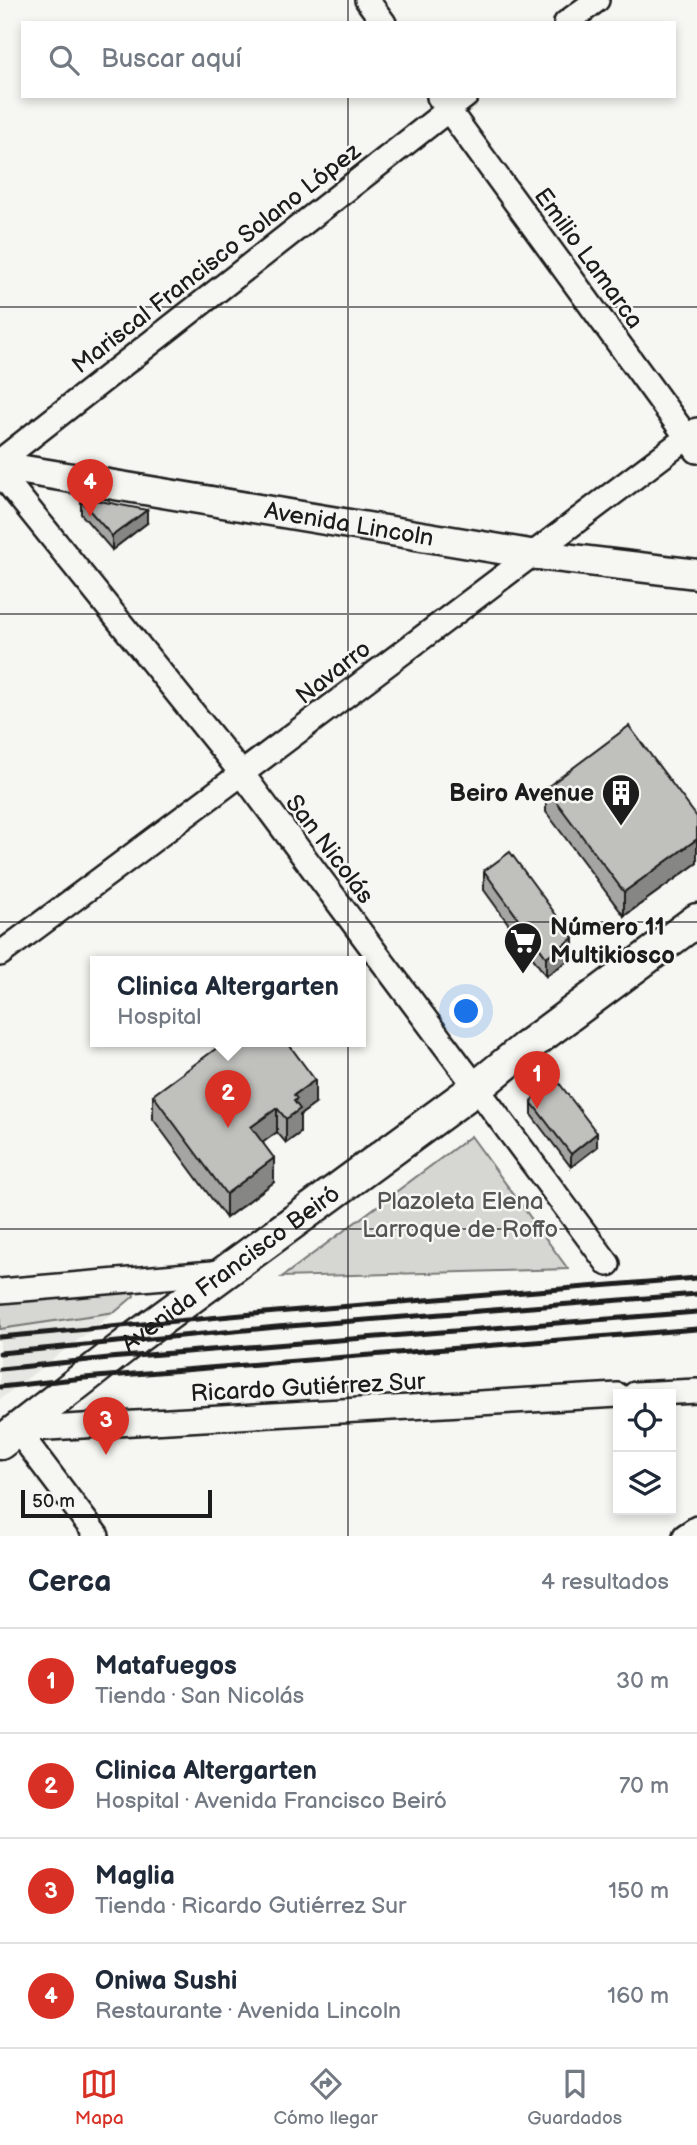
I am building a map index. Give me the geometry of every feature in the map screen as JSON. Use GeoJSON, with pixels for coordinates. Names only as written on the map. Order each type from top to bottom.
{"type":"FeatureCollection","features":[{"type":"Feature","properties":{"kind":"main road","name":"Avenida Francisco Beiró"},"geometry":{"type":"LineString","coordinates":[[6,1435],[476,1088],[525,1048],[697,920]]}},
{"type":"Feature","properties":{"kind":"street"},"geometry":{"type":"LineString","coordinates":[[367,0],[383,21]]}},
{"type":"Feature","properties":{"kind":"street"},"geometry":{"type":"LineString","coordinates":[[569,21],[597,0]]}},
{"type":"Feature","properties":{"kind":"street","name":"Emilio Lamarca"},"geometry":{"type":"LineString","coordinates":[[451,101],[694,440]]}},
{"type":"Feature","properties":{"kind":"street","name":"Mariscal Francisco Solano López"},"geometry":{"type":"LineString","coordinates":[[0,461],[451,101]]}},
{"type":"Feature","properties":{"kind":"street","name":"Navarro"},"geometry":{"type":"LineString","coordinates":[[0,954],[243,775],[530,554],[694,440]]}},
{"type":"Feature","properties":{"kind":"street","name":"Avenida Lincoln"},"geometry":{"type":"LineString","coordinates":[[0,466],[530,554],[697,573]]}},
{"type":"Feature","properties":{"kind":"street","name":"San Nicolás"},"geometry":{"type":"LineString","coordinates":[[0,473],[243,775],[608,1264]]}},
{"type":"Feature","properties":{"kind":"street"},"geometry":{"type":"LineString","coordinates":[[0,1291],[224,1272]]}},
{"type":"Feature","properties":{"kind":"street"},"geometry":{"type":"LineString","coordinates":[[676,1393],[696,1392]]}},
{"type":"Feature","properties":{"kind":"street","name":"Ricardo Gutiérrez Sur"},"geometry":{"type":"LineString","coordinates":[[6,1435],[613,1395]]}},
{"type":"Feature","properties":{"kind":"street"},"geometry":{"type":"LineString","coordinates":[[6,1435],[97,1536]]}},
{"type":"Feature","properties":{"kind":"street"},"geometry":{"type":"LineString","coordinates":[[685,1536],[697,1528]]}},
{"type":"Feature","properties":{"kind":"shaded area"},"geometry":{"type":"Polygon","coordinates":[[[133,1292],[134,1296],[115,1312],[0,1399],[0,1301],[133,1292]]]}},
{"type":"Feature","properties":{"kind":"green space","name":"Plazoleta Elena Larroque de Roffo"},"geometry":{"type":"Polygon","coordinates":[[[471,1136],[568,1269],[282,1277],[471,1136]]]}},
{"type":"Feature","properties":{"kind":"green space"},"geometry":{"type":"Polygon","coordinates":[[[133,1292],[134,1296],[115,1312],[0,1329],[0,1301],[133,1292]]]}},
{"type":"Feature","properties":{"kind":"building"},"geometry":{"type":"Polygon","coordinates":[[[84,498],[147,510],[112,536],[81,501],[84,498]]]}},
{"type":"Feature","properties":{"kind":"building","name":"Beiro Avenue"},"geometry":{"type":"Polygon","coordinates":[[[629,726],[697,817],[697,839],[624,892],[546,788],[629,726]]]}},
{"type":"Feature","properties":{"kind":"building"},"geometry":{"type":"Polygon","coordinates":[[[510,852],[573,938],[546,957],[484,871],[510,852]]]}},
{"type":"Feature","properties":{"kind":"building"},"geometry":{"type":"Polygon","coordinates":[[[218,1047],[291,1047],[315,1080],[294,1095],[297,1099],[294,1101],[300,1109],[286,1119],[277,1108],[251,1127],[274,1158],[226,1194],[153,1095],[218,1047]]]}},
{"type":"Feature","properties":{"kind":"building"},"geometry":{"type":"Polygon","coordinates":[[[556,1079],[597,1133],[571,1154],[532,1103],[534,1095],[556,1079]]]}},
{"type":"Feature","properties":{"kind":"railway"},"geometry":{"type":"LineString","coordinates":[[0,1337],[697,1278]]}},
{"type":"Feature","properties":{"kind":"railway"},"geometry":{"type":"LineString","coordinates":[[0,1353],[277,1327],[697,1294]]}},
{"type":"Feature","properties":{"kind":"railway"},"geometry":{"type":"LineString","coordinates":[[0,1369],[697,1312]]}},
{"type":"Feature","properties":{"kind":"railway"},"geometry":{"type":"LineString","coordinates":[[0,1387],[697,1329]]}},
{"type":"Feature","properties":{"kind":"place","name":"Oniwa Sushi"},"geometry":{"type":"Point","coordinates":[90,517]}},
{"type":"Feature","properties":{"kind":"place","name":"Beiro Avenue"},"geometry":{"type":"Point","coordinates":[621,827]}},
{"type":"Feature","properties":{"kind":"place","name":"Número 11 Multikiosco"},"geometry":{"type":"Point","coordinates":[523,975]}},
{"type":"Feature","properties":{"kind":"place","name":"Matafuegos"},"geometry":{"type":"Point","coordinates":[537,1109]}},
{"type":"Feature","properties":{"kind":"place","name":"Clinica Altergarten"},"geometry":{"type":"Point","coordinates":[228,1128]}},
{"type":"Feature","properties":{"kind":"place","name":"Maglia"},"geometry":{"type":"Point","coordinates":[106,1455]}}]}
